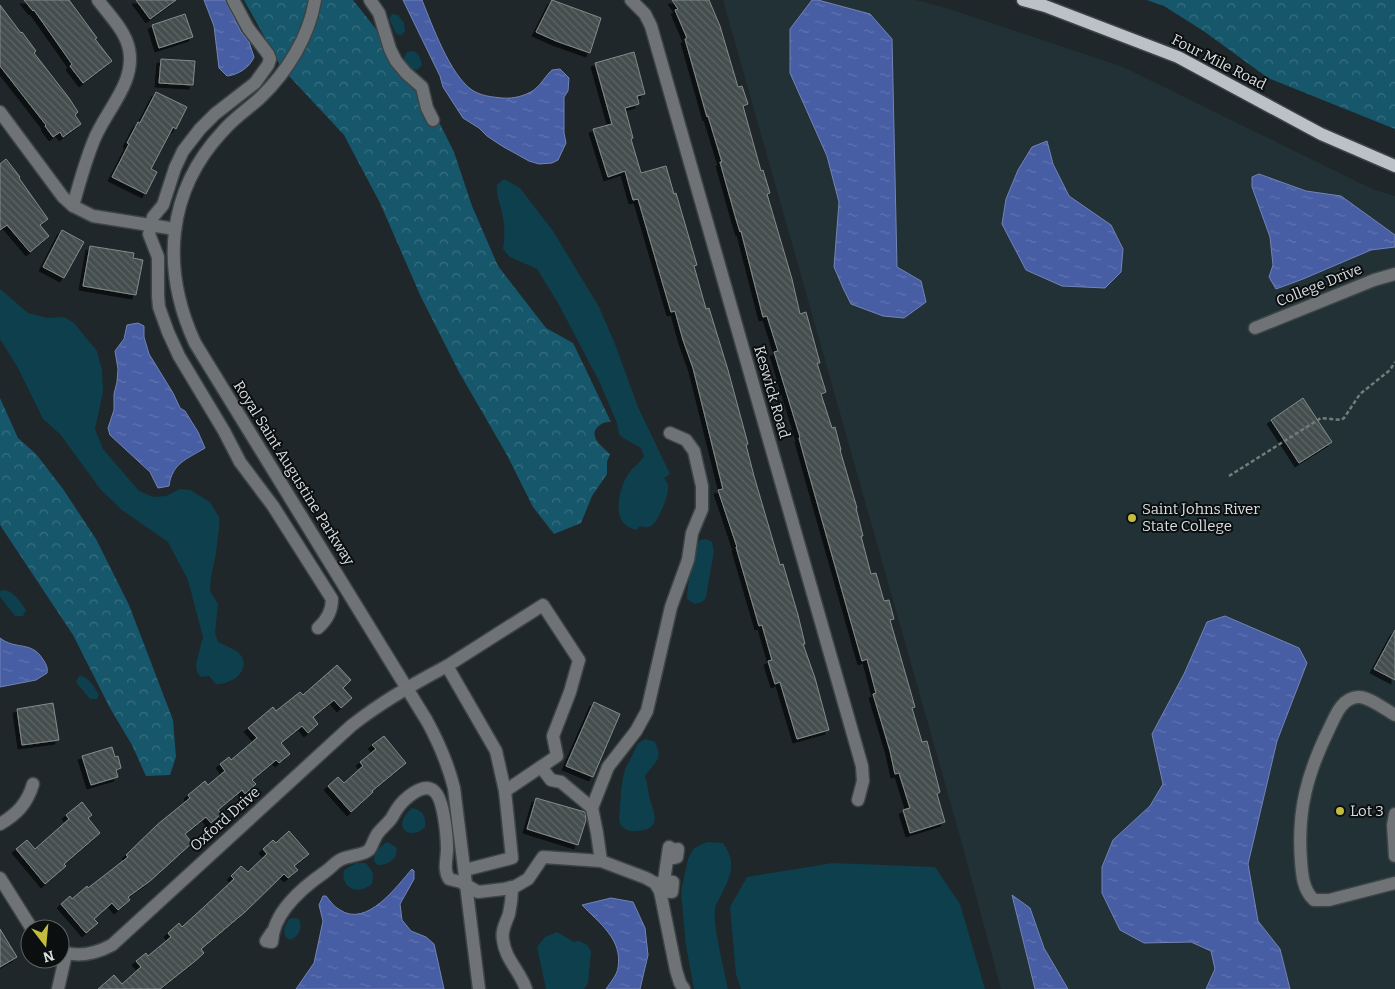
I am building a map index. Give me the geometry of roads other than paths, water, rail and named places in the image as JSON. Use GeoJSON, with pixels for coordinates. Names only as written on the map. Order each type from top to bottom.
{"type":"FeatureCollection","features":[{"type":"Feature","properties":{"kind":"main road","name":"Four Mile Road"},"geometry":{"type":"LineString","coordinates":[[1023,0],[1045,6],[1178,57],[1321,134],[1395,166]]}},
{"type":"Feature","properties":{"kind":"street"},"geometry":{"type":"LineString","coordinates":[[73,206],[84,165],[94,138],[125,85],[129,73],[130,60],[124,35],[98,0]]}},
{"type":"Feature","properties":{"kind":"street"},"geometry":{"type":"LineString","coordinates":[[234,0],[248,28],[268,54],[270,59],[268,65],[255,83],[215,114],[200,129],[183,151],[175,168],[163,205],[153,217],[149,234],[158,256],[159,307],[168,332],[180,356],[240,462],[273,506],[332,599],[330,613],[318,628]]}},
{"type":"Feature","properties":{"kind":"street","name":"Royal Saint Augustine Parkway"},"geometry":{"type":"LineString","coordinates":[[315,0],[300,46],[288,65],[275,83],[224,130],[209,147],[197,166],[187,186],[175,229],[173,257],[175,280],[179,302],[195,343],[441,745],[449,766],[454,788],[479,989]]}},
{"type":"Feature","properties":{"kind":"street"},"geometry":{"type":"LineString","coordinates":[[370,0],[379,13],[390,49],[396,61],[422,87],[427,108],[433,120]]}},
{"type":"Feature","properties":{"kind":"street","name":"Keswick Road"},"geometry":{"type":"LineString","coordinates":[[630,0],[645,14],[651,26],[862,766],[863,780],[858,800]]}},
{"type":"Feature","properties":{"kind":"street"},"geometry":{"type":"LineString","coordinates":[[0,112],[63,197],[73,206],[93,216],[175,229]]}},
{"type":"Feature","properties":{"kind":"street","name":"College Drive"},"geometry":{"type":"LineString","coordinates":[[1255,328],[1374,280],[1395,274]]}},
{"type":"Feature","properties":{"kind":"street"},"geometry":{"type":"LineString","coordinates":[[600,861],[598,833],[592,808],[608,768],[636,731],[647,710],[671,607],[688,560],[692,533],[702,509],[702,486],[694,451],[686,440],[670,434]]}},
{"type":"Feature","properties":{"kind":"street","name":"Oxford Drive"},"geometry":{"type":"LineString","coordinates":[[70,953],[88,954],[112,945],[351,726],[372,709],[406,687],[447,666],[543,605],[579,660],[570,692],[553,736],[557,756],[541,767]]}},
{"type":"Feature","properties":{"kind":"street"},"geometry":{"type":"LineString","coordinates":[[447,666],[496,751],[505,791],[512,858],[464,870]]}},
{"type":"Feature","properties":{"kind":"street"},"geometry":{"type":"LineString","coordinates":[[1395,715],[1365,698],[1349,699],[1343,704],[1336,713],[1310,773],[1304,793],[1300,818],[1300,842],[1306,889],[1314,900],[1329,900],[1395,883]]}},
{"type":"Feature","properties":{"kind":"street"},"geometry":{"type":"LineString","coordinates":[[505,791],[541,767],[551,780],[561,782],[592,808]]}},
{"type":"Feature","properties":{"kind":"street"},"geometry":{"type":"LineString","coordinates":[[0,824],[14,816],[22,807],[29,796],[33,784]]}},
{"type":"Feature","properties":{"kind":"street"},"geometry":{"type":"LineString","coordinates":[[272,932],[279,917],[312,882],[337,862],[369,850],[378,833],[391,819],[397,808],[406,799],[425,788],[433,789],[438,795],[442,806],[447,848],[446,875],[449,879],[478,892],[512,887],[528,879],[543,857],[600,861],[665,887]]}},
{"type":"Feature","properties":{"kind":"street"},"geometry":{"type":"LineString","coordinates":[[1395,814],[1393,825],[1395,856]]}},
{"type":"Feature","properties":{"kind":"street"},"geometry":{"type":"LineString","coordinates":[[665,887],[659,883],[664,880],[668,847],[671,848],[670,858],[674,858],[675,850],[678,849],[677,857]]}},
{"type":"Feature","properties":{"kind":"street"},"geometry":{"type":"LineString","coordinates":[[0,878],[26,919]]}},
{"type":"Feature","properties":{"kind":"street"},"geometry":{"type":"LineString","coordinates":[[512,887],[508,916],[503,931],[503,940],[506,951],[519,972],[526,989]]}},
{"type":"Feature","properties":{"kind":"street"},"geometry":{"type":"LineString","coordinates":[[665,887],[667,913],[680,983],[684,989]]}},
{"type":"Feature","properties":{"kind":"street"},"geometry":{"type":"LineString","coordinates":[[58,989],[61,969]]}},
{"type":"Feature","properties":{"kind":"water"},"geometry":{"type":"Polygon","coordinates":[[[204,0],[225,0],[241,32],[249,42],[254,57],[247,67],[239,72],[227,76],[219,68],[214,26],[204,0]]]}},
{"type":"Feature","properties":{"kind":"water"},"geometry":{"type":"Polygon","coordinates":[[[403,0],[422,0],[436,36],[449,62],[464,83],[475,92],[494,97],[515,97],[534,90],[552,70],[560,69],[569,78],[568,91],[564,97],[564,133],[566,143],[558,160],[552,163],[539,164],[529,161],[502,146],[463,118],[443,87],[440,76],[403,0]]]}},
{"type":"Feature","properties":{"kind":"water"},"geometry":{"type":"Polygon","coordinates":[[[812,0],[870,14],[892,39],[897,267],[921,281],[926,302],[904,318],[883,316],[851,304],[834,267],[839,202],[827,156],[790,73],[790,29],[812,0]]]}},
{"type":"Feature","properties":{"kind":"water"},"geometry":{"type":"Polygon","coordinates":[[[1047,141],[1053,164],[1069,196],[1111,225],[1123,249],[1121,272],[1105,288],[1062,286],[1026,270],[1002,224],[1006,199],[1018,170],[1032,147],[1047,141]]]}},
{"type":"Feature","properties":{"kind":"water"},"geometry":{"type":"Polygon","coordinates":[[[1259,174],[1306,191],[1341,196],[1395,235],[1395,247],[1371,250],[1276,289],[1269,277],[1273,265],[1270,237],[1252,187],[1252,177],[1259,174]]]}},
{"type":"Feature","properties":{"kind":"water"},"geometry":{"type":"Polygon","coordinates":[[[138,323],[144,326],[144,337],[149,354],[180,408],[185,411],[198,432],[205,448],[181,462],[173,472],[169,486],[158,488],[150,472],[110,435],[108,428],[114,410],[114,394],[117,382],[118,369],[115,351],[124,339],[127,325],[138,323]]]}},
{"type":"Feature","properties":{"kind":"water"},"geometry":{"type":"Polygon","coordinates":[[[1225,616],[1299,648],[1307,663],[1277,741],[1248,864],[1258,921],[1280,949],[1290,989],[1206,989],[1215,969],[1211,951],[1191,942],[1144,943],[1120,930],[1102,893],[1102,867],[1113,840],[1150,806],[1163,784],[1152,734],[1184,674],[1207,622],[1225,616]]]}},
{"type":"Feature","properties":{"kind":"water"},"geometry":{"type":"Polygon","coordinates":[[[0,638],[11,644],[33,649],[46,664],[47,673],[36,680],[0,687],[0,638]]]}},
{"type":"Feature","properties":{"kind":"water"},"geometry":{"type":"Polygon","coordinates":[[[412,869],[414,871],[414,879],[400,904],[402,920],[411,931],[426,937],[434,944],[444,989],[296,989],[314,963],[323,921],[319,905],[323,896],[326,896],[340,910],[350,914],[361,914],[381,903],[412,869]]]}},
{"type":"Feature","properties":{"kind":"water"},"geometry":{"type":"Polygon","coordinates":[[[1012,895],[1030,908],[1044,948],[1068,989],[1035,989],[1012,895]]]}},
{"type":"Feature","properties":{"kind":"water"},"geometry":{"type":"Polygon","coordinates":[[[611,898],[633,902],[645,928],[648,955],[640,989],[606,989],[618,968],[617,948],[608,932],[582,905],[611,898]]]}},
{"type":"Feature","properties":{"kind":"place","name":"Saint Johns River State College"},"geometry":{"type":"Point","coordinates":[1132,518]}},
{"type":"Feature","properties":{"kind":"place","name":"Lot 3"},"geometry":{"type":"Point","coordinates":[1340,811]}}]}
